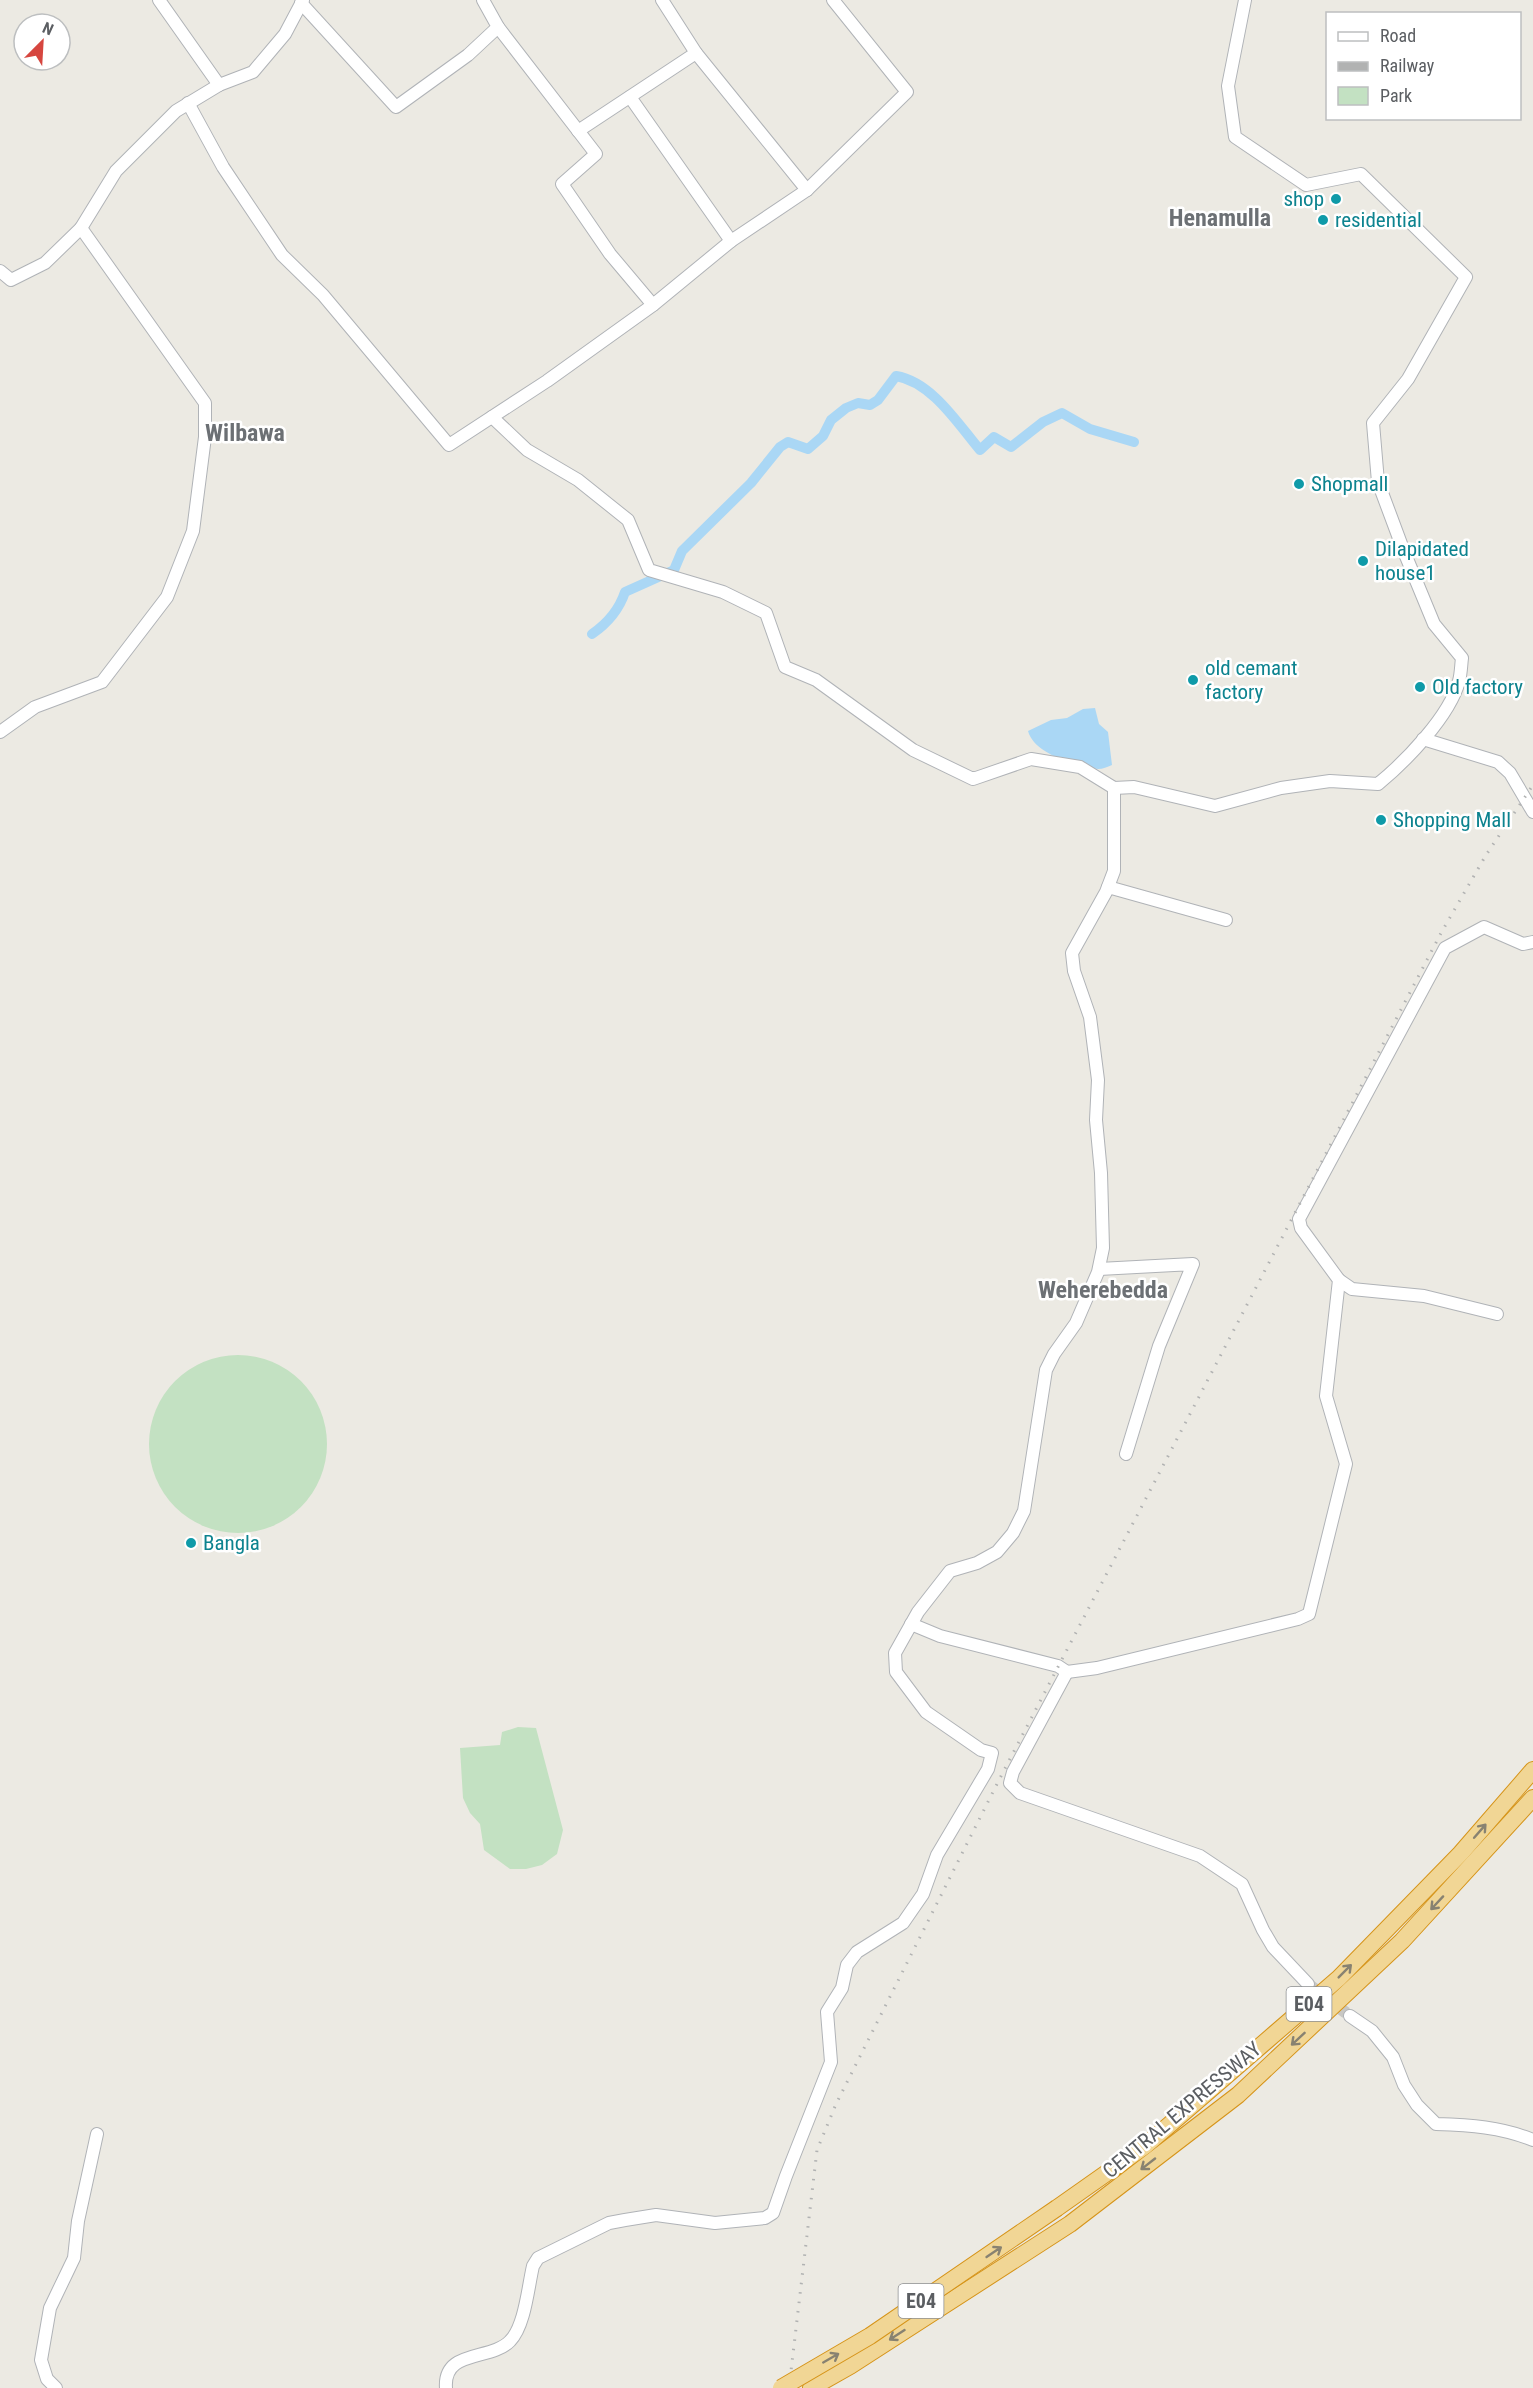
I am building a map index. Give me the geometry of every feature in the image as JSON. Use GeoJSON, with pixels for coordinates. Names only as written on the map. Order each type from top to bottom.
{"type":"FeatureCollection","features":[{"type":"Feature","properties":{"kind":"highway","name":"CENTRAL EXPRESSWAY"},"geometry":{"type":"LineString","coordinates":[[781,2388],[870,2336],[1145,2146],[1339,1978],[1461,1853],[1533,1770]]}},
{"type":"Feature","properties":{"kind":"highway","name":"CENTRAL EXPRESSWAY"},"geometry":{"type":"LineString","coordinates":[[811,2388],[850,2366],[1070,2224],[1238,2095],[1402,1941],[1533,1798]]}},
{"type":"Feature","properties":{"kind":"street"},"geometry":{"type":"LineString","coordinates":[[159,0],[219,85]]}},
{"type":"Feature","properties":{"kind":"street"},"geometry":{"type":"LineString","coordinates":[[483,0],[498,27],[596,154],[562,184],[610,254],[652,305]]}},
{"type":"Feature","properties":{"kind":"street"},"geometry":{"type":"LineString","coordinates":[[662,0],[696,53],[807,190]]}},
{"type":"Feature","properties":{"kind":"street"},"geometry":{"type":"LineString","coordinates":[[188,104],[223,167],[282,255],[323,295],[449,445],[548,381],[652,305],[731,241],[807,190],[907,92],[833,0]]}},
{"type":"Feature","properties":{"kind":"street"},"geometry":{"type":"LineString","coordinates":[[492,417],[527,450],[578,480],[628,520],[649,570],[723,592],[766,613],[784,667],[816,680],[913,750],[973,779],[1031,759],[1080,767],[1114,788],[1134,787],[1215,806],[1281,788],[1330,781],[1378,784],[1403,763],[1440,718],[1458,683],[1462,658],[1434,624],[1403,549],[1378,482],[1373,423],[1408,379],[1466,277],[1361,174],[1306,185],[1235,137],[1228,86],[1245,0]]}},
{"type":"Feature","properties":{"kind":"street"},"geometry":{"type":"LineString","coordinates":[[0,271],[11,280],[45,263],[81,228],[116,171],[176,111],[219,85],[253,72],[285,34],[302,1],[396,107],[468,55],[498,27]]}},
{"type":"Feature","properties":{"kind":"street"},"geometry":{"type":"LineString","coordinates":[[579,131],[696,53]]}},
{"type":"Feature","properties":{"kind":"street"},"geometry":{"type":"LineString","coordinates":[[630,97],[731,241]]}},
{"type":"Feature","properties":{"kind":"street"},"geometry":{"type":"LineString","coordinates":[[0,732],[35,707],[102,682],[167,597],[193,531],[205,437],[205,403],[81,228]]}},
{"type":"Feature","properties":{"kind":"street"},"geometry":{"type":"LineString","coordinates":[[1423,739],[1498,762],[1510,772],[1533,812]]}},
{"type":"Feature","properties":{"kind":"street"},"geometry":{"type":"LineString","coordinates":[[446,2388],[445,2382],[451,2367],[459,2360],[498,2350],[511,2341],[519,2327],[532,2266],[538,2258],[609,2223],[656,2215],[715,2223],[765,2218],[773,2213],[831,2062],[827,2012],[842,1988],[847,1965],[857,1952],[903,1923],[923,1894],[937,1855],[988,1769],[992,1753],[981,1750],[926,1712],[896,1672],[894,1653],[911,1624],[950,1571],[977,1563],[997,1552],[1014,1533],[1024,1510],[1046,1370],[1054,1354],[1076,1323],[1099,1269],[1103,1248],[1101,1173],[1096,1120],[1098,1080],[1090,1017],[1074,971],[1072,953],[1108,887],[1114,871],[1114,788]]}},
{"type":"Feature","properties":{"kind":"street"},"geometry":{"type":"LineString","coordinates":[[1108,887],[1226,920]]}},
{"type":"Feature","properties":{"kind":"street"},"geometry":{"type":"LineString","coordinates":[[1497,1314],[1424,1296],[1352,1289],[1339,1280],[1301,1228],[1299,1220],[1445,948],[1484,927],[1522,944],[1533,942]]}},
{"type":"Feature","properties":{"kind":"street"},"geometry":{"type":"LineString","coordinates":[[1099,1269],[1192,1264],[1159,1346],[1126,1454]]}},
{"type":"Feature","properties":{"kind":"street"},"geometry":{"type":"LineString","coordinates":[[911,1624],[940,1636],[1058,1666],[1067,1672],[1097,1668],[1287,1622],[1309,1614],[1346,1464],[1326,1396],[1339,1280]]}},
{"type":"Feature","properties":{"kind":"street"},"geometry":{"type":"LineString","coordinates":[[1067,1672],[1013,1772],[1010,1783],[1020,1793],[1200,1856],[1242,1884],[1273,1947],[1308,1984]]}},
{"type":"Feature","properties":{"kind":"street"},"geometry":{"type":"LineString","coordinates":[[1350,2016],[1372,2031],[1393,2057],[1404,2085],[1417,2105],[1436,2124],[1482,2125],[1533,2140]]}},
{"type":"Feature","properties":{"kind":"street"},"geometry":{"type":"LineString","coordinates":[[48,2385],[40,2360],[46,2341],[50,2308],[74,2258],[78,2222],[97,2134]]}},
{"type":"Feature","properties":{"kind":"green space"},"geometry":{"type":"Polygon","coordinates":[[[238,1355],[272,1362],[301,1381],[320,1410],[327,1444],[320,1478],[301,1507],[272,1526],[238,1533],[204,1526],[175,1507],[156,1478],[149,1444],[156,1410],[175,1381],[204,1362],[238,1355]]]}},
{"type":"Feature","properties":{"kind":"green space"},"geometry":{"type":"Polygon","coordinates":[[[518,1727],[536,1728],[563,1830],[557,1854],[542,1865],[526,1869],[510,1869],[484,1850],[480,1824],[470,1813],[463,1798],[460,1748],[500,1745],[502,1732],[518,1727]]]}},
{"type":"Feature","properties":{"kind":"water"},"geometry":{"type":"Polygon","coordinates":[[[1095,708],[1099,724],[1108,732],[1112,765],[1105,768],[1098,769],[1057,758],[1038,746],[1028,731],[1051,720],[1067,718],[1083,709],[1095,708]]]}},
{"type":"Feature","properties":{"kind":"waterway"},"geometry":{"type":"LineString","coordinates":[[592,634],[612,616],[625,592],[674,570],[682,551],[751,483],[780,447],[788,442],[808,449],[823,436],[831,420],[846,408],[858,403],[870,405],[878,400],[896,376],[921,386],[933,395],[980,450],[994,437],[1011,447],[1043,422],[1062,413],[1090,429],[1134,442]]}},
{"type":"Feature","properties":{"kind":"tunnel"},"geometry":{"type":"LineString","coordinates":[[1308,1984],[1350,2016]]}},
{"type":"Feature","properties":{"kind":"railway"},"geometry":{"type":"LineString","coordinates":[[789,2388],[817,2150],[836,2104],[999,1780],[1441,933],[1486,855],[1533,785]]}},
{"type":"Feature","properties":{"kind":"place","name":"shop"},"geometry":{"type":"Point","coordinates":[1336,199]}},
{"type":"Feature","properties":{"kind":"place","name":"residential"},"geometry":{"type":"Point","coordinates":[1323,220]}},
{"type":"Feature","properties":{"kind":"place","name":"Shopmall"},"geometry":{"type":"Point","coordinates":[1299,484]}},
{"type":"Feature","properties":{"kind":"place","name":"Dilapidated house1"},"geometry":{"type":"Point","coordinates":[1363,561]}},
{"type":"Feature","properties":{"kind":"place","name":"old cemant factory"},"geometry":{"type":"Point","coordinates":[1193,680]}},
{"type":"Feature","properties":{"kind":"place","name":"Old factory"},"geometry":{"type":"Point","coordinates":[1420,687]}},
{"type":"Feature","properties":{"kind":"place","name":"Shopping Mall"},"geometry":{"type":"Point","coordinates":[1381,820]}},
{"type":"Feature","properties":{"kind":"place","name":"Bangla"},"geometry":{"type":"Point","coordinates":[191,1543]}},
{"type":"Feature","properties":{"kind":"district","name":"Henamulla"},"geometry":{"type":"Point","coordinates":[1220,218]}},
{"type":"Feature","properties":{"kind":"district","name":"Wilbawa"},"geometry":{"type":"Point","coordinates":[245,433]}},
{"type":"Feature","properties":{"kind":"district","name":"Weherebedda"},"geometry":{"type":"Point","coordinates":[1103,1290]}}]}
